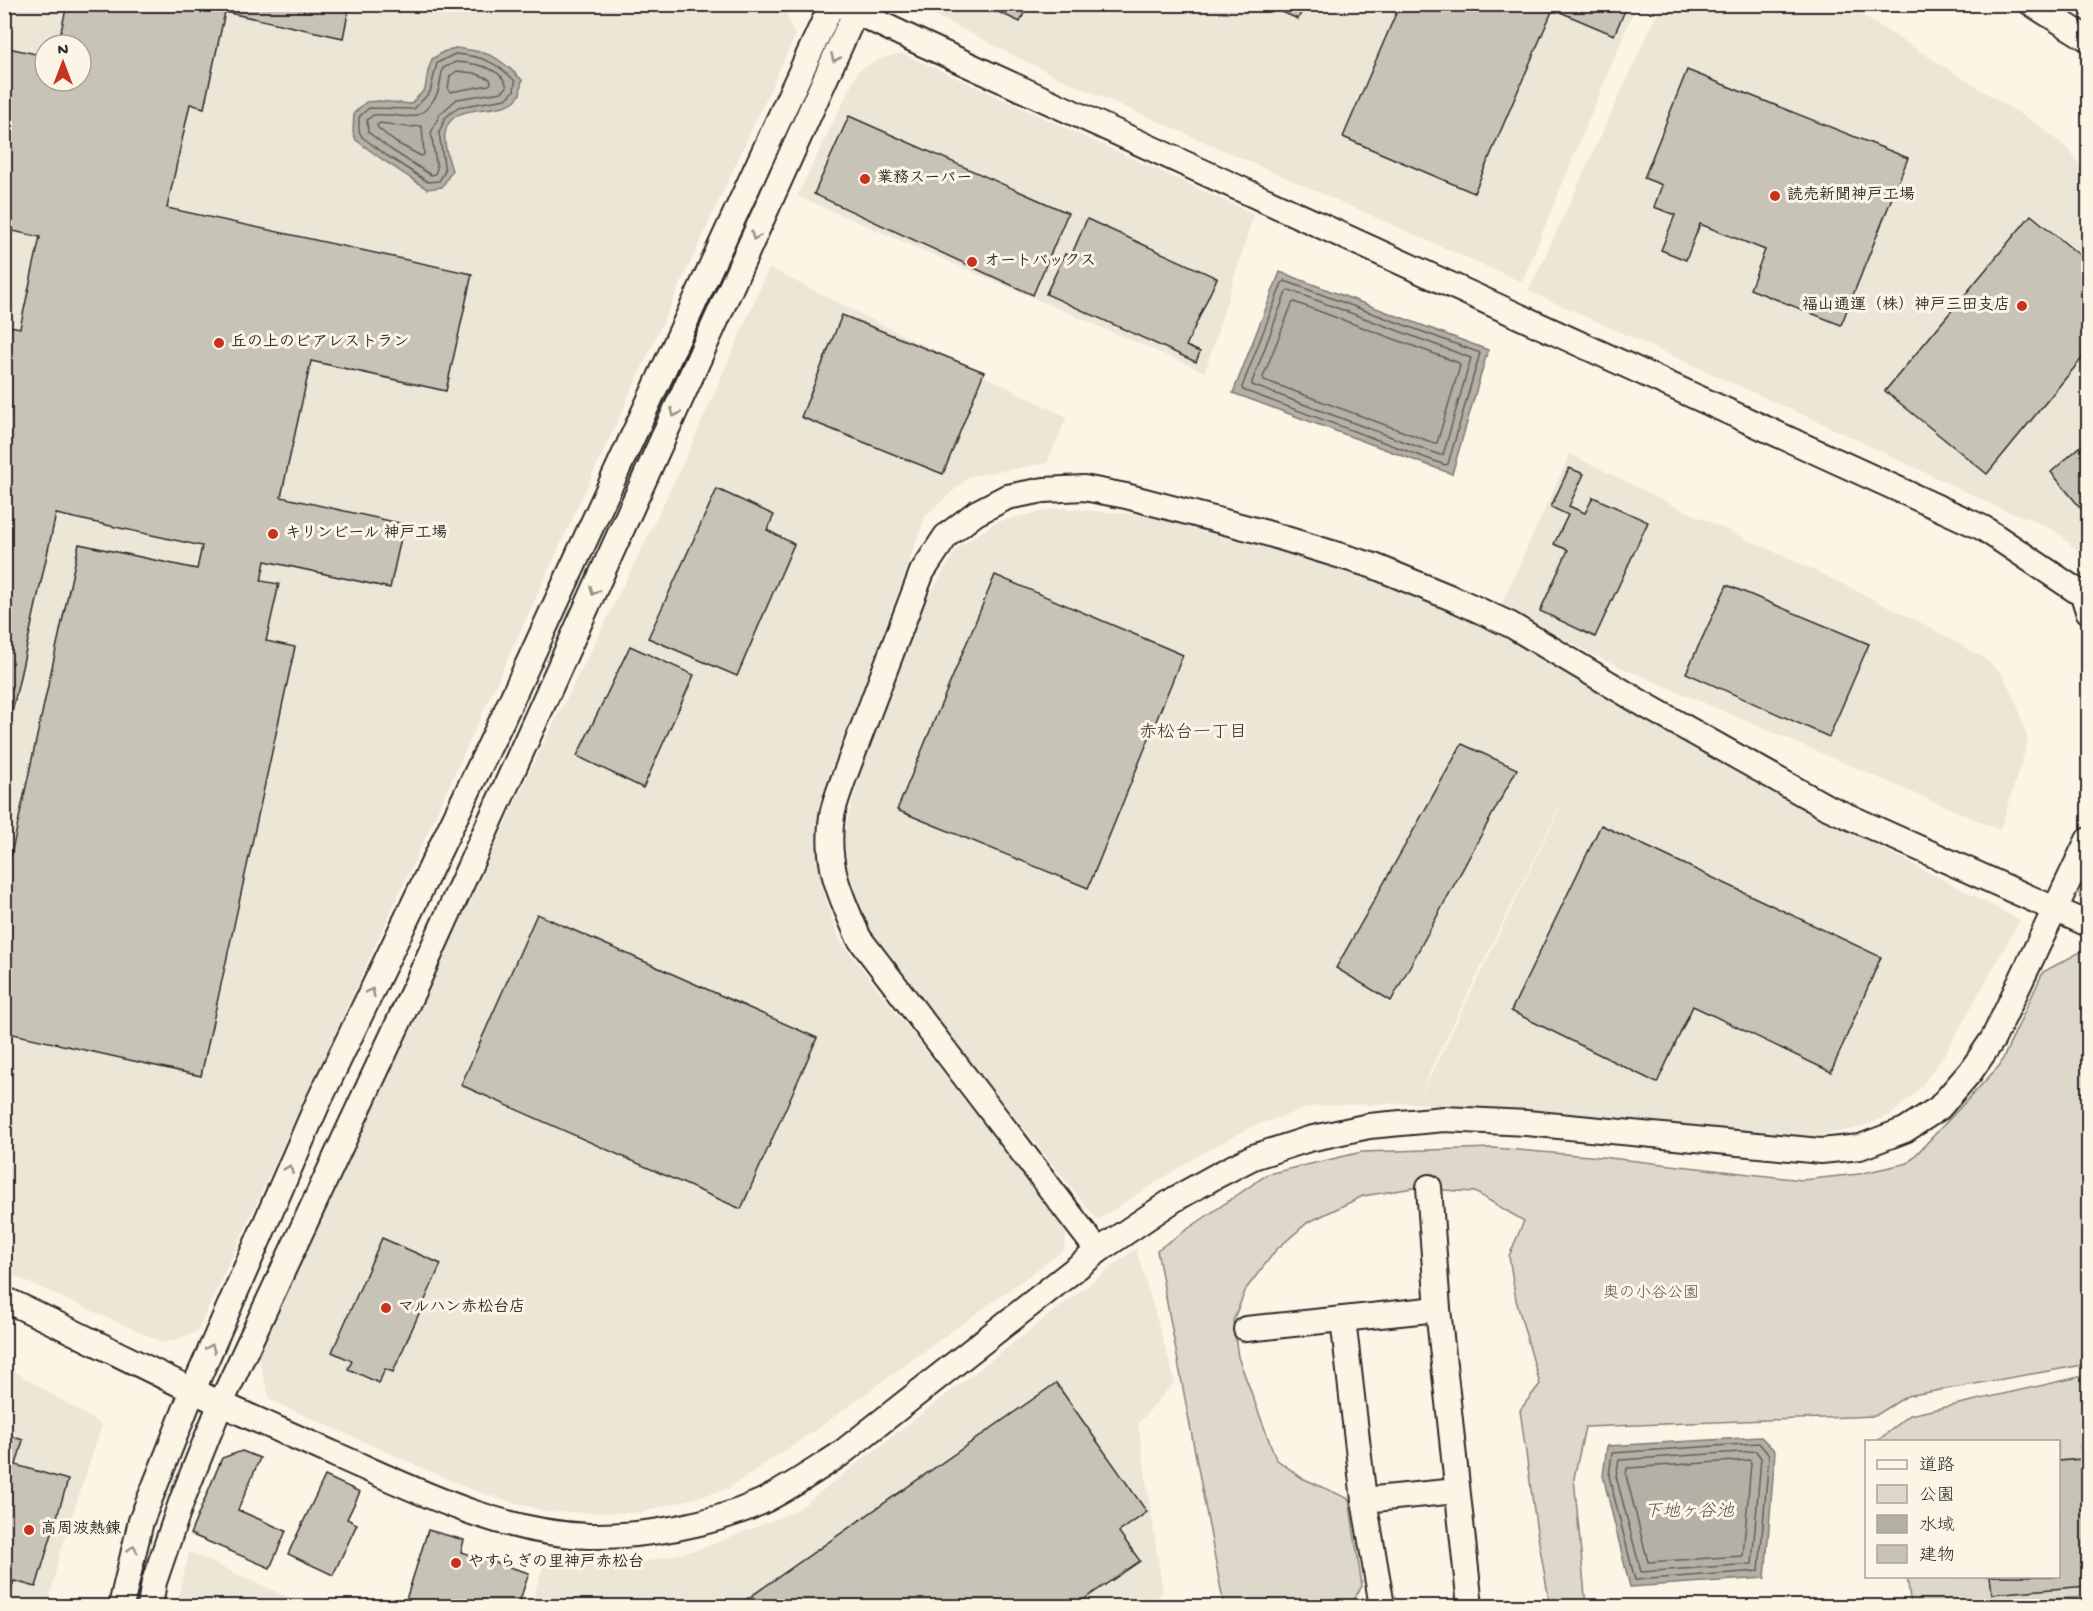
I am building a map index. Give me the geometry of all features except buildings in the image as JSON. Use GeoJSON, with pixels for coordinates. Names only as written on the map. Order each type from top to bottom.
{"type":"FeatureCollection","features":[{"type":"Feature","properties":{"kind":"street"},"geometry":{"type":"LineString","coordinates":[[121,1606],[141,1521],[193,1390],[317,1105],[503,718],[832,4]]}},
{"type":"Feature","properties":{"kind":"street"},"geometry":{"type":"LineString","coordinates":[[2032,4],[2088,39]]}},
{"type":"Feature","properties":{"kind":"street"},"geometry":{"type":"LineString","coordinates":[[150,1606],[154,1582],[182,1500],[221,1403],[416,985],[852,7],[1983,528],[2083,595],[2088,611]]}},
{"type":"Feature","properties":{"kind":"street"},"geometry":{"type":"LineString","coordinates":[[1098,1251],[859,938],[837,889],[830,851],[832,814],[843,780],[922,573],[946,536],[976,513],[1007,497],[1044,490],[1084,488],[1126,496],[1263,532],[1374,566],[1511,625],[1645,705],[1825,806],[2088,924]]}},
{"type":"Feature","properties":{"kind":"street"},"geometry":{"type":"LineString","coordinates":[[4,1299],[221,1403],[435,1498],[489,1518],[532,1528],[588,1536],[630,1534],[675,1528],[718,1517],[761,1502],[839,1455],[1098,1251],[1175,1199],[1253,1157],[1309,1139],[1369,1126],[1444,1119],[1527,1123],[1812,1151],[1860,1147],[1905,1130],[1939,1108],[1971,1071],[1993,1039],[2088,840]]}},
{"type":"Feature","properties":{"kind":"street"},"geometry":{"type":"LineString","coordinates":[[1429,1187],[1438,1309],[1470,1606]]}},
{"type":"Feature","properties":{"kind":"street"},"geometry":{"type":"LineString","coordinates":[[1246,1329],[1438,1309]]}},
{"type":"Feature","properties":{"kind":"street"},"geometry":{"type":"LineString","coordinates":[[1343,1319],[1364,1500],[1382,1606]]}},
{"type":"Feature","properties":{"kind":"street"},"geometry":{"type":"LineString","coordinates":[[1364,1500],[1457,1491]]}},
{"type":"Feature","properties":{"kind":"shaded area","name":"キリンビール 神戸工場"},"geometry":{"type":"Polygon","coordinates":[[[5,5],[783,5],[795,36],[197,1332],[164,1343],[5,1272],[5,5]]]}},
{"type":"Feature","properties":{"kind":"shaded area"},"geometry":{"type":"Polygon","coordinates":[[[919,5],[1636,5],[1522,282],[1057,77],[920,8],[919,5]]]}},
{"type":"Feature","properties":{"kind":"shaded area"},"geometry":{"type":"Polygon","coordinates":[[[1661,5],[1846,5],[2044,129],[2070,151],[2088,179],[2088,560],[2058,533],[2029,518],[2006,511],[1821,423],[1529,291],[1661,5]]]}},
{"type":"Feature","properties":{"kind":"shaded area"},"geometry":{"type":"Polygon","coordinates":[[[902,53],[1254,214],[1205,372],[797,196],[859,70],[882,58],[902,53]]]}},
{"type":"Feature","properties":{"kind":"shaded area"},"geometry":{"type":"Polygon","coordinates":[[[769,268],[1067,417],[1047,463],[970,476],[926,515],[848,730],[826,781],[818,831],[823,889],[839,939],[1067,1232],[1064,1250],[817,1429],[727,1489],[640,1513],[548,1512],[477,1492],[270,1400],[258,1355],[537,756],[684,462],[769,268]]]}},
{"type":"Feature","properties":{"kind":"shaded area"},"geometry":{"type":"Polygon","coordinates":[[[1570,454],[1818,572],[1925,625],[1984,658],[2003,675],[2017,704],[2028,741],[2000,830],[1595,656],[1501,605],[1570,454]]]}},
{"type":"Feature","properties":{"kind":"shaded area"},"geometry":{"type":"Polygon","coordinates":[[[1057,508],[1143,515],[1404,588],[1509,637],[1612,700],[1760,784],[2020,920],[1946,1052],[1919,1089],[1891,1115],[1859,1128],[1817,1136],[1537,1117],[1418,1103],[1313,1106],[1250,1127],[1191,1160],[1097,1220],[881,950],[859,913],[849,878],[844,835],[854,795],[883,703],[919,613],[957,548],[996,522],[1057,508]],[[1562,804],[1431,1069],[1422,1094],[1562,804]]]}},
{"type":"Feature","properties":{"kind":"shaded area"},"geometry":{"type":"Polygon","coordinates":[[[1136,1248],[1175,1381],[1138,1424],[1163,1593],[1144,1606],[531,1606],[546,1556],[624,1567],[703,1548],[796,1511],[1136,1248]]]}},
{"type":"Feature","properties":{"kind":"shaded area"},"geometry":{"type":"Polygon","coordinates":[[[4,1365],[102,1425],[60,1553],[48,1606],[5,1606],[4,1365]]]}},
{"type":"Feature","properties":{"kind":"shaded area"},"geometry":{"type":"Polygon","coordinates":[[[189,1552],[307,1606],[176,1606],[189,1552]]]}},
{"type":"Feature","properties":{"kind":"green space","name":"奥の小谷公園"},"geometry":{"type":"Polygon","coordinates":[[[2084,950],[2088,952],[2088,1364],[1907,1396],[1875,1416],[1585,1427],[1574,1478],[1586,1606],[1550,1606],[1520,1410],[1540,1384],[1516,1300],[1509,1256],[1524,1221],[1475,1192],[1413,1188],[1363,1196],[1307,1223],[1276,1250],[1246,1289],[1233,1321],[1238,1357],[1276,1459],[1302,1478],[1349,1499],[1362,1586],[1350,1606],[1224,1606],[1157,1250],[1268,1174],[1362,1152],[1494,1148],[1601,1157],[1802,1180],[1859,1174],[1908,1163],[2000,1065],[2043,972],[2084,950]]]}},
{"type":"Feature","properties":{"kind":"green space"},"geometry":{"type":"Polygon","coordinates":[[[2088,1375],[2088,1597],[1911,1606],[1907,1578],[2060,1578],[2060,1440],[1879,1440],[1910,1415],[2088,1375]]]}},
{"type":"Feature","properties":{"kind":"water"},"geometry":{"type":"Polygon","coordinates":[[[455,48],[485,53],[499,60],[522,80],[520,94],[514,102],[504,106],[457,115],[449,122],[445,143],[452,171],[442,187],[427,189],[356,140],[353,132],[354,113],[366,102],[411,104],[425,89],[432,59],[455,48]]]}},
{"type":"Feature","properties":{"kind":"water"},"geometry":{"type":"Polygon","coordinates":[[[1280,272],[1488,350],[1452,474],[1233,393],[1280,272]]]}},
{"type":"Feature","properties":{"kind":"water","name":"下地ヶ谷池"},"geometry":{"type":"Polygon","coordinates":[[[1761,1437],[1775,1451],[1765,1578],[1630,1587],[1603,1476],[1607,1446],[1761,1437]]]}},
{"type":"Feature","properties":{"kind":"place","name":"業務スーパー"},"geometry":{"type":"Point","coordinates":[865,179]}},
{"type":"Feature","properties":{"kind":"place","name":"読売新聞神戸工場"},"geometry":{"type":"Point","coordinates":[1775,196]}},
{"type":"Feature","properties":{"kind":"place","name":"オートバックス"},"geometry":{"type":"Point","coordinates":[972,262]}},
{"type":"Feature","properties":{"kind":"place","name":"福山通運（株）神戸三田支店"},"geometry":{"type":"Point","coordinates":[2022,306]}},
{"type":"Feature","properties":{"kind":"place","name":"丘の上のビアレストラン"},"geometry":{"type":"Point","coordinates":[219,343]}},
{"type":"Feature","properties":{"kind":"place","name":"キリンビール 神戸工場"},"geometry":{"type":"Point","coordinates":[273,534]}},
{"type":"Feature","properties":{"kind":"place","name":"マルハン赤松台店"},"geometry":{"type":"Point","coordinates":[386,1308]}},
{"type":"Feature","properties":{"kind":"place","name":"高周波熱錬"},"geometry":{"type":"Point","coordinates":[29,1530]}},
{"type":"Feature","properties":{"kind":"place","name":"やすらぎの里神戸赤松台"},"geometry":{"type":"Point","coordinates":[456,1563]}},
{"type":"Feature","properties":{"kind":"district","name":"赤松台一丁目"},"geometry":{"type":"Point","coordinates":[1193,733]}}]}
